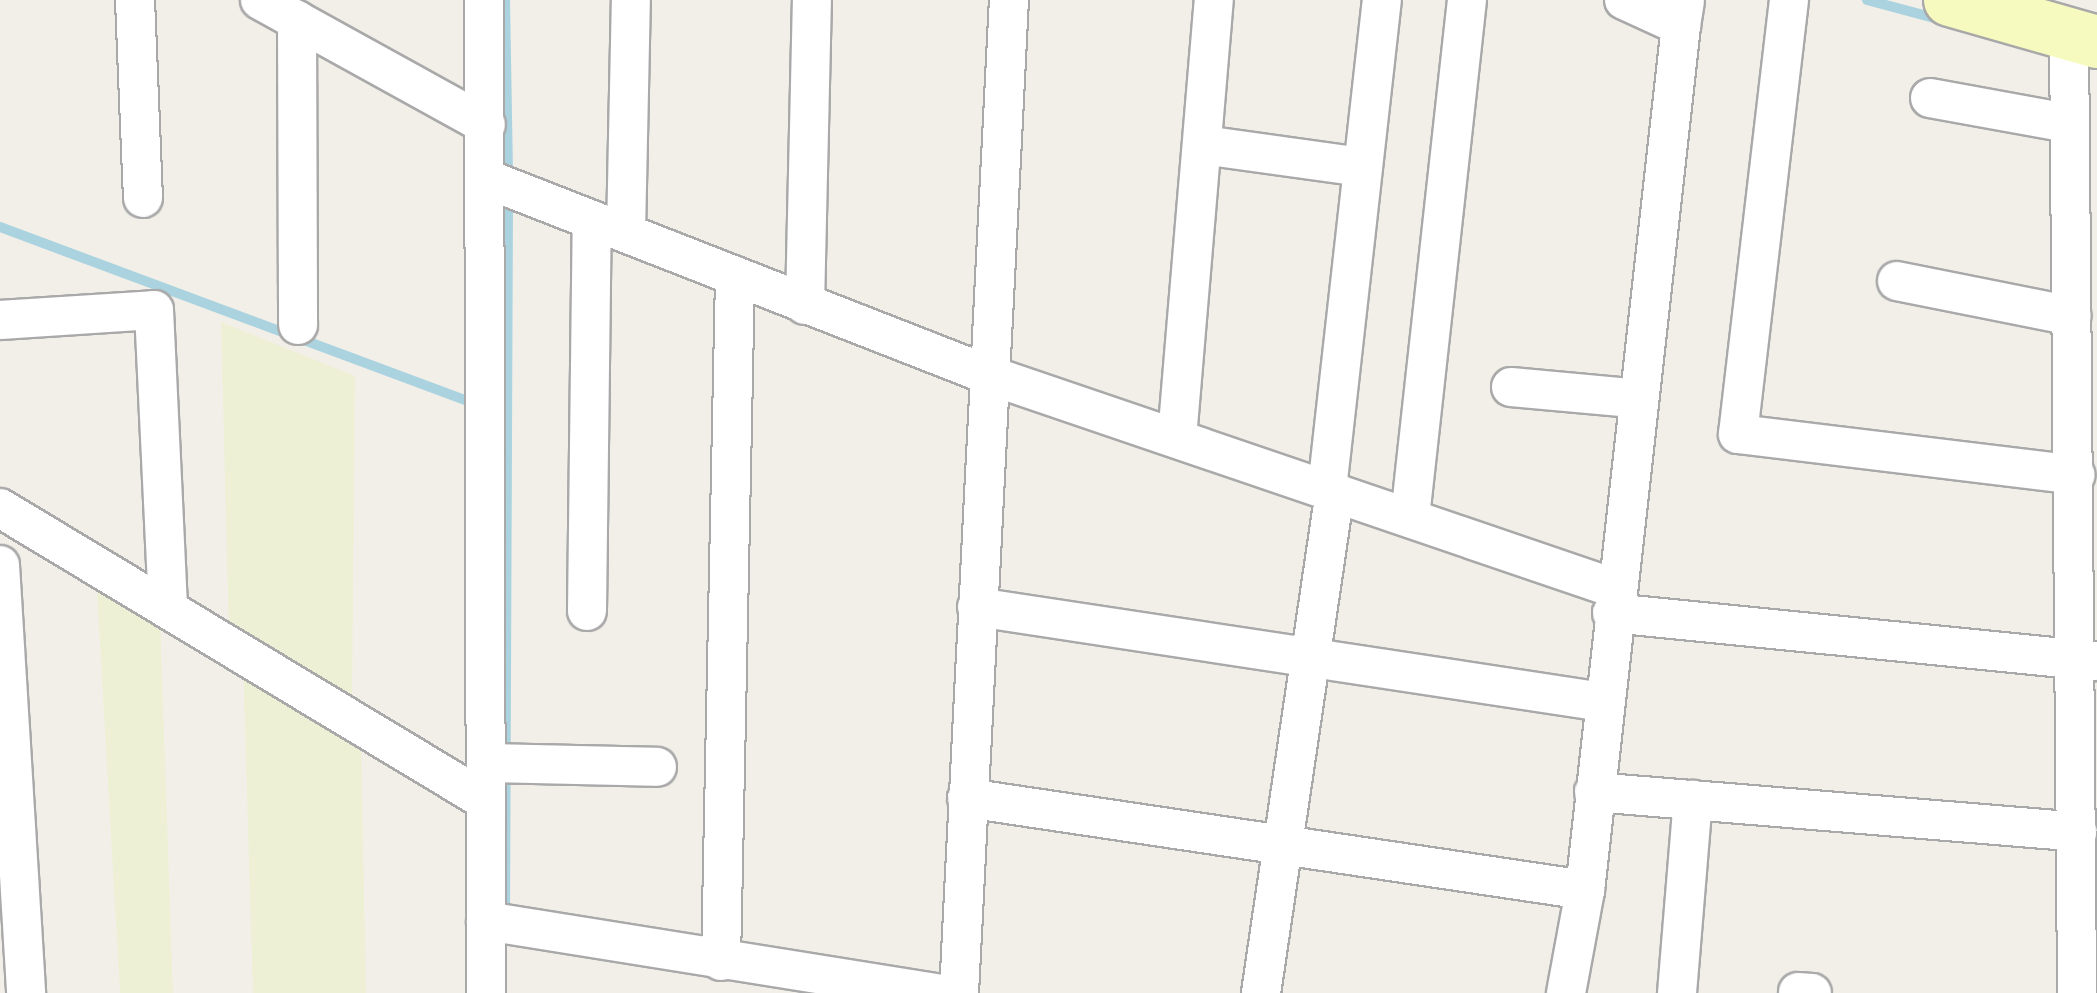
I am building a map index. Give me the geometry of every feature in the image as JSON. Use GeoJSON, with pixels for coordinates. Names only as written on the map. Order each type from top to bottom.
{"type":"FeatureCollection","features":[{"type":"Feature","properties":{"kind":"main road"},"geometry":{"type":"LineString","coordinates":[[1963,2],[2076,48]]}},
{"type":"Feature","properties":{"kind":"street"},"geometry":{"type":"LineString","coordinates":[[134,0],[143,198]]}},
{"type":"Feature","properties":{"kind":"street"},"geometry":{"type":"LineString","coordinates":[[260,0],[319,18],[486,125]]}},
{"type":"Feature","properties":{"kind":"street"},"geometry":{"type":"LineString","coordinates":[[484,0],[486,125],[501,185],[502,764],[486,801],[498,924],[486,993]]}},
{"type":"Feature","properties":{"kind":"street"},"geometry":{"type":"LineString","coordinates":[[587,611],[609,226],[631,0]]}},
{"type":"Feature","properties":{"kind":"street"},"geometry":{"type":"LineString","coordinates":[[806,305],[812,0]]}},
{"type":"Feature","properties":{"kind":"street"},"geometry":{"type":"LineString","coordinates":[[959,993],[986,374],[1009,0]]}},
{"type":"Feature","properties":{"kind":"street"},"geometry":{"type":"LineString","coordinates":[[1178,438],[1214,0]]}},
{"type":"Feature","properties":{"kind":"street"},"geometry":{"type":"LineString","coordinates":[[1261,993],[1331,490],[1382,0]]}},
{"type":"Feature","properties":{"kind":"street"},"geometry":{"type":"LineString","coordinates":[[1410,517],[1467,0]]}},
{"type":"Feature","properties":{"kind":"street"},"geometry":{"type":"LineString","coordinates":[[1566,993],[1586,890],[1634,398],[1683,14],[1624,0]]}},
{"type":"Feature","properties":{"kind":"street"},"geometry":{"type":"LineString","coordinates":[[1789,0],[1738,434],[2076,475]]}},
{"type":"Feature","properties":{"kind":"street"},"geometry":{"type":"LineString","coordinates":[[298,325],[319,18]]}},
{"type":"Feature","properties":{"kind":"street"},"geometry":{"type":"LineString","coordinates":[[2067,123],[2076,48]]}},
{"type":"Feature","properties":{"kind":"street"},"geometry":{"type":"LineString","coordinates":[[1930,98],[2067,123],[2076,132],[2081,334],[2076,475],[2087,661],[2088,794],[2077,832],[2077,993]]}},
{"type":"Feature","properties":{"kind":"street"},"geometry":{"type":"LineString","coordinates":[[1203,145],[1362,167]]}},
{"type":"Feature","properties":{"kind":"street"},"geometry":{"type":"LineString","coordinates":[[501,185],[986,374],[1410,517],[1613,601],[2087,661]]}},
{"type":"Feature","properties":{"kind":"street"},"geometry":{"type":"LineString","coordinates":[[714,971],[734,276]]}},
{"type":"Feature","properties":{"kind":"street"},"geometry":{"type":"LineString","coordinates":[[1898,281],[2081,334]]}},
{"type":"Feature","properties":{"kind":"street"},"geometry":{"type":"LineString","coordinates":[[0,320],[154,310],[168,609]]}},
{"type":"Feature","properties":{"kind":"street"},"geometry":{"type":"LineString","coordinates":[[1510,387],[1634,398]]}},
{"type":"Feature","properties":{"kind":"street"},"geometry":{"type":"LineString","coordinates":[[0,508],[486,801]]}},
{"type":"Feature","properties":{"kind":"street"},"geometry":{"type":"LineString","coordinates":[[0,566],[26,993]]}},
{"type":"Feature","properties":{"kind":"street"},"geometry":{"type":"LineString","coordinates":[[977,608],[1603,702]]}},
{"type":"Feature","properties":{"kind":"street"},"geometry":{"type":"LineString","coordinates":[[502,764],[657,766]]}},
{"type":"Feature","properties":{"kind":"street"},"geometry":{"type":"LineString","coordinates":[[1594,792],[2077,832]]}},
{"type":"Feature","properties":{"kind":"street"},"geometry":{"type":"LineString","coordinates":[[967,798],[1586,890]]}},
{"type":"Feature","properties":{"kind":"street"},"geometry":{"type":"LineString","coordinates":[[1677,993],[1693,800]]}},
{"type":"Feature","properties":{"kind":"street"},"geometry":{"type":"LineString","coordinates":[[498,924],[714,971],[937,993]]}},
{"type":"Feature","properties":{"kind":"street"},"geometry":{"type":"LineString","coordinates":[[1798,992],[1812,993]]}},
{"type":"Feature","properties":{"kind":"green space"},"geometry":{"type":"Polygon","coordinates":[[[221,322],[355,376],[352,709],[229,636],[221,322]]]}},
{"type":"Feature","properties":{"kind":"green space"},"geometry":{"type":"Polygon","coordinates":[[[97,592],[160,617],[173,993],[120,993],[97,592]]]}},
{"type":"Feature","properties":{"kind":"green space"},"geometry":{"type":"Polygon","coordinates":[[[243,663],[361,738],[366,993],[253,993],[243,663]]]}},
{"type":"Feature","properties":{"kind":"waterway"},"geometry":{"type":"LineString","coordinates":[[505,0],[508,177]]}},
{"type":"Feature","properties":{"kind":"waterway"},"geometry":{"type":"LineString","coordinates":[[1867,0],[1942,20]]}},
{"type":"Feature","properties":{"kind":"waterway"},"geometry":{"type":"LineString","coordinates":[[505,917],[508,194]]}},
{"type":"Feature","properties":{"kind":"waterway"},"geometry":{"type":"LineString","coordinates":[[0,227],[473,403]]}}]}
